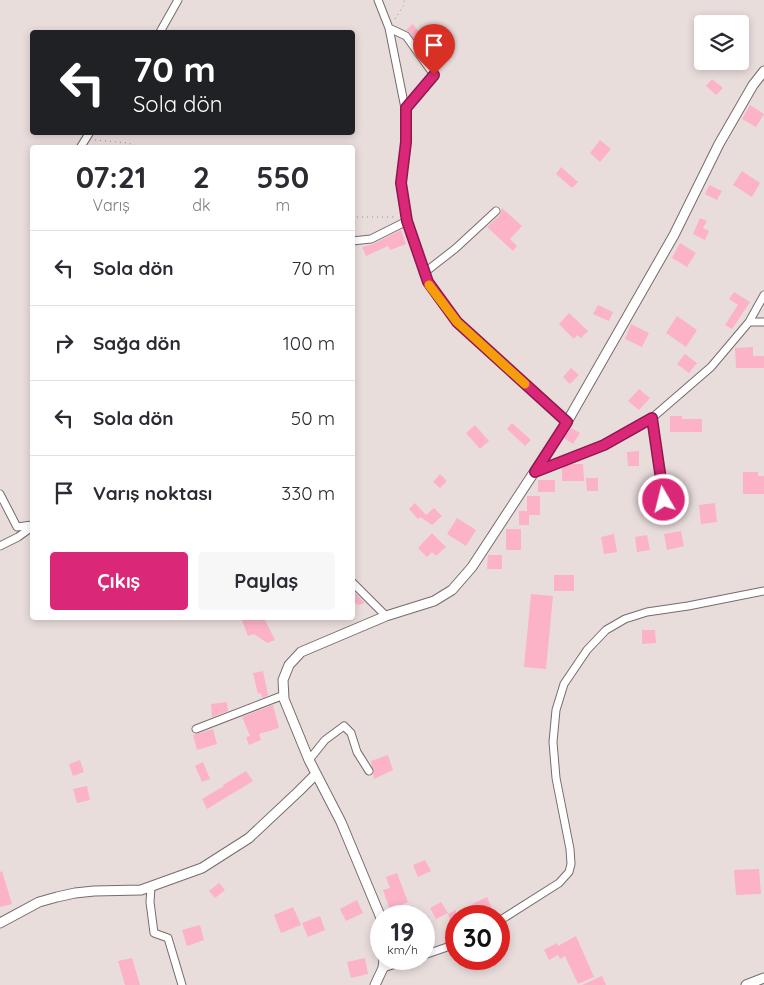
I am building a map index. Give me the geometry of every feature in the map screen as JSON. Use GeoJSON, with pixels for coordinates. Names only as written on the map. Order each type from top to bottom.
{"type":"FeatureCollection","features":[{"type":"Feature","properties":{"kind":"street"},"geometry":{"type":"LineString","coordinates":[[161,30],[178,0]]}},
{"type":"Feature","properties":{"kind":"street"},"geometry":{"type":"LineString","coordinates":[[378,0],[389,28],[406,108],[406,142],[401,183],[406,218],[428,282],[457,322],[567,422]]}},
{"type":"Feature","properties":{"kind":"street"},"geometry":{"type":"LineString","coordinates":[[389,28],[406,36],[434,75],[406,108]]}},
{"type":"Feature","properties":{"kind":"street"},"geometry":{"type":"LineString","coordinates":[[376,905],[342,822],[309,760],[284,696],[283,680],[289,665],[301,652],[386,616],[434,600],[452,590],[472,567],[567,422],[674,235],[719,144],[753,85],[764,70]]}},
{"type":"Feature","properties":{"kind":"street"},"geometry":{"type":"LineString","coordinates":[[424,273],[456,248],[496,211]]}},
{"type":"Feature","properties":{"kind":"street"},"geometry":{"type":"LineString","coordinates":[[355,241],[371,239],[406,218]]}},
{"type":"Feature","properties":{"kind":"street"},"geometry":{"type":"LineString","coordinates":[[535,472],[604,445],[652,418],[712,367],[749,322],[764,295]]}},
{"type":"Feature","properties":{"kind":"street"},"geometry":{"type":"LineString","coordinates":[[749,322],[764,322]]}},
{"type":"Feature","properties":{"kind":"street"},"geometry":{"type":"LineString","coordinates":[[652,418],[664,500]]}},
{"type":"Feature","properties":{"kind":"street"},"geometry":{"type":"LineString","coordinates":[[0,494],[17,527],[30,526]]}},
{"type":"Feature","properties":{"kind":"street"},"geometry":{"type":"LineString","coordinates":[[0,546],[18,537],[30,528]]}},
{"type":"Feature","properties":{"kind":"street"},"geometry":{"type":"LineString","coordinates":[[355,585],[386,616]]}},
{"type":"Feature","properties":{"kind":"street"},"geometry":{"type":"LineString","coordinates":[[510,914],[559,883],[569,872],[572,864],[556,778],[553,742],[556,710],[564,684],[587,650],[606,630],[625,619],[647,612],[764,591]]}},
{"type":"Feature","properties":{"kind":"street"},"geometry":{"type":"LineString","coordinates":[[196,729],[284,696]]}},
{"type":"Feature","properties":{"kind":"street"},"geometry":{"type":"LineString","coordinates":[[309,760],[325,740],[344,726],[351,733],[357,752],[369,771]]}},
{"type":"Feature","properties":{"kind":"street"},"geometry":{"type":"LineString","coordinates":[[0,923],[39,902],[75,893],[141,890],[202,868],[219,859],[249,838],[316,774]]}},
{"type":"Feature","properties":{"kind":"street"},"geometry":{"type":"LineString","coordinates":[[151,887],[150,902],[154,933],[168,938],[182,985]]}},
{"type":"Feature","properties":{"kind":"street"},"geometry":{"type":"LineString","coordinates":[[375,985],[381,970]]}},
{"type":"Feature","properties":{"kind":"street"},"geometry":{"type":"LineString","coordinates":[[746,985],[764,978]]}},
{"type":"Feature","properties":{"kind":"path"},"geometry":{"type":"LineString","coordinates":[[389,28],[404,5],[404,0]]}},
{"type":"Feature","properties":{"kind":"path"},"geometry":{"type":"LineString","coordinates":[[88,136],[134,145]]}},
{"type":"Feature","properties":{"kind":"path"},"geometry":{"type":"LineString","coordinates":[[355,217],[406,218]]}},
{"type":"Feature","properties":{"kind":"building"},"geometry":{"type":"Polygon","coordinates":[[[413,24],[420,34],[425,30],[437,46],[440,44],[446,51],[431,62],[406,30],[413,24]]]}},
{"type":"Feature","properties":{"kind":"building"},"geometry":{"type":"Polygon","coordinates":[[[712,79],[723,88],[716,95],[706,86],[712,79]]]}},
{"type":"Feature","properties":{"kind":"building"},"geometry":{"type":"Polygon","coordinates":[[[750,105],[764,114],[756,127],[742,119],[750,105]]]}},
{"type":"Feature","properties":{"kind":"building"},"geometry":{"type":"Polygon","coordinates":[[[600,140],[611,149],[600,162],[590,153],[600,140]]]}},
{"type":"Feature","properties":{"kind":"building"},"geometry":{"type":"Polygon","coordinates":[[[561,167],[578,182],[572,188],[556,174],[561,167]]]}},
{"type":"Feature","properties":{"kind":"building"},"geometry":{"type":"Polygon","coordinates":[[[742,171],[760,183],[752,197],[733,185],[742,171]]]}},
{"type":"Feature","properties":{"kind":"building"},"geometry":{"type":"Polygon","coordinates":[[[709,185],[722,191],[717,200],[705,194],[709,185]]]}},
{"type":"Feature","properties":{"kind":"building"},"geometry":{"type":"Polygon","coordinates":[[[502,208],[522,226],[510,239],[517,246],[513,251],[487,227],[500,215],[502,208]]]}},
{"type":"Feature","properties":{"kind":"building"},"geometry":{"type":"Polygon","coordinates":[[[700,218],[707,221],[703,228],[709,231],[705,240],[693,234],[700,218]]]}},
{"type":"Feature","properties":{"kind":"building"},"geometry":{"type":"Polygon","coordinates":[[[401,230],[406,244],[390,250],[388,246],[366,256],[362,247],[373,244],[401,230]]]}},
{"type":"Feature","properties":{"kind":"building"},"geometry":{"type":"Polygon","coordinates":[[[680,243],[696,253],[687,267],[672,258],[680,243]]]}},
{"type":"Feature","properties":{"kind":"building"},"geometry":{"type":"Polygon","coordinates":[[[734,292],[750,302],[732,329],[725,325],[738,305],[729,299],[734,292]]]}},
{"type":"Feature","properties":{"kind":"building"},"geometry":{"type":"Polygon","coordinates":[[[598,305],[613,312],[609,321],[593,314],[598,305]]]}},
{"type":"Feature","properties":{"kind":"building"},"geometry":{"type":"Polygon","coordinates":[[[569,313],[588,331],[581,338],[577,335],[574,339],[559,324],[569,313]]]}},
{"type":"Feature","properties":{"kind":"building"},"geometry":{"type":"Polygon","coordinates":[[[677,316],[697,330],[686,347],[666,333],[677,316]]]}},
{"type":"Feature","properties":{"kind":"building"},"geometry":{"type":"Polygon","coordinates":[[[631,324],[649,333],[642,347],[625,339],[631,324]]]}},
{"type":"Feature","properties":{"kind":"building"},"geometry":{"type":"Polygon","coordinates":[[[753,347],[753,356],[764,356],[764,368],[736,368],[735,348],[753,347]]]}},
{"type":"Feature","properties":{"kind":"building"},"geometry":{"type":"Polygon","coordinates":[[[685,354],[697,363],[689,373],[677,364],[685,354]]]}},
{"type":"Feature","properties":{"kind":"building"},"geometry":{"type":"Polygon","coordinates":[[[571,368],[579,375],[570,384],[563,377],[571,368]]]}},
{"type":"Feature","properties":{"kind":"building"},"geometry":{"type":"Polygon","coordinates":[[[639,389],[650,398],[639,410],[628,401],[639,389]]]}},
{"type":"Feature","properties":{"kind":"building"},"geometry":{"type":"Polygon","coordinates":[[[670,416],[682,416],[682,419],[702,419],[702,432],[670,432],[670,416]]]}},
{"type":"Feature","properties":{"kind":"building"},"geometry":{"type":"Polygon","coordinates":[[[512,423],[531,440],[525,446],[507,429],[512,423]]]}},
{"type":"Feature","properties":{"kind":"building"},"geometry":{"type":"Polygon","coordinates":[[[475,425],[489,441],[480,449],[466,433],[475,425]]]}},
{"type":"Feature","properties":{"kind":"building"},"geometry":{"type":"Polygon","coordinates":[[[571,428],[580,433],[573,444],[564,438],[571,428]]]}},
{"type":"Feature","properties":{"kind":"building"},"geometry":{"type":"Polygon","coordinates":[[[639,451],[639,466],[628,466],[627,452],[639,451]]]}},
{"type":"Feature","properties":{"kind":"building"},"geometry":{"type":"Polygon","coordinates":[[[568,464],[583,464],[584,481],[562,481],[562,467],[568,464]]]}},
{"type":"Feature","properties":{"kind":"building"},"geometry":{"type":"Polygon","coordinates":[[[743,472],[758,472],[758,476],[764,476],[764,494],[743,494],[743,472]]]}},
{"type":"Feature","properties":{"kind":"building"},"geometry":{"type":"Polygon","coordinates":[[[440,474],[447,481],[440,488],[433,482],[440,474]]]}},
{"type":"Feature","properties":{"kind":"building"},"geometry":{"type":"Polygon","coordinates":[[[586,478],[598,478],[598,491],[587,491],[586,478]]]}},
{"type":"Feature","properties":{"kind":"building"},"geometry":{"type":"Polygon","coordinates":[[[538,480],[555,480],[555,492],[538,492],[538,480]]]}},
{"type":"Feature","properties":{"kind":"building"},"geometry":{"type":"Polygon","coordinates":[[[527,496],[540,496],[540,515],[529,515],[529,525],[519,525],[519,511],[527,511],[527,496]]]}},
{"type":"Feature","properties":{"kind":"building"},"geometry":{"type":"Polygon","coordinates":[[[415,503],[426,515],[434,508],[442,516],[432,525],[420,517],[418,519],[409,509],[415,503]]]}},
{"type":"Feature","properties":{"kind":"building"},"geometry":{"type":"Polygon","coordinates":[[[715,503],[717,522],[701,524],[699,505],[715,503]]]}},
{"type":"Feature","properties":{"kind":"building"},"geometry":{"type":"Polygon","coordinates":[[[457,518],[476,530],[466,546],[447,534],[457,518]]]}},
{"type":"Feature","properties":{"kind":"building"},"geometry":{"type":"Polygon","coordinates":[[[506,529],[521,529],[521,550],[506,550],[506,529]]]}},
{"type":"Feature","properties":{"kind":"building"},"geometry":{"type":"Polygon","coordinates":[[[681,531],[684,546],[667,550],[664,534],[681,531]]]}},
{"type":"Feature","properties":{"kind":"building"},"geometry":{"type":"Polygon","coordinates":[[[432,533],[446,547],[436,556],[432,552],[427,557],[418,548],[432,533]]]}},
{"type":"Feature","properties":{"kind":"building"},"geometry":{"type":"Polygon","coordinates":[[[614,534],[617,552],[604,554],[601,537],[614,534]]]}},
{"type":"Feature","properties":{"kind":"building"},"geometry":{"type":"Polygon","coordinates":[[[647,535],[650,550],[637,552],[635,537],[647,535]]]}},
{"type":"Feature","properties":{"kind":"building"},"geometry":{"type":"Polygon","coordinates":[[[488,555],[502,555],[502,569],[487,569],[488,555]]]}},
{"type":"Feature","properties":{"kind":"building"},"geometry":{"type":"Polygon","coordinates":[[[554,575],[574,575],[574,591],[554,591],[554,575]]]}},
{"type":"Feature","properties":{"kind":"building"},"geometry":{"type":"Polygon","coordinates":[[[355,593],[365,603],[358,605],[355,602],[355,593]]]}},
{"type":"Feature","properties":{"kind":"building"},"geometry":{"type":"Polygon","coordinates":[[[531,594],[553,596],[546,669],[524,667],[531,594]]]}},
{"type":"Feature","properties":{"kind":"building"},"geometry":{"type":"Polygon","coordinates":[[[242,620],[265,620],[275,640],[267,643],[254,634],[248,636],[242,620]]]}},
{"type":"Feature","properties":{"kind":"building"},"geometry":{"type":"Polygon","coordinates":[[[642,630],[655,630],[656,643],[642,644],[642,630]]]}},
{"type":"Feature","properties":{"kind":"building"},"geometry":{"type":"Polygon","coordinates":[[[263,671],[268,695],[262,698],[261,693],[258,694],[253,673],[263,671]]]}},
{"type":"Feature","properties":{"kind":"building"},"geometry":{"type":"Polygon","coordinates":[[[227,702],[228,711],[212,717],[211,704],[227,702]]]}},
{"type":"Feature","properties":{"kind":"building"},"geometry":{"type":"Polygon","coordinates":[[[273,705],[279,728],[259,734],[261,740],[249,745],[246,737],[250,736],[242,717],[273,705]]]}},
{"type":"Feature","properties":{"kind":"building"},"geometry":{"type":"Polygon","coordinates":[[[213,729],[217,744],[197,750],[193,735],[213,729]]]}},
{"type":"Feature","properties":{"kind":"building"},"geometry":{"type":"Polygon","coordinates":[[[388,755],[393,770],[374,779],[371,761],[388,755]]]}},
{"type":"Feature","properties":{"kind":"building"},"geometry":{"type":"Polygon","coordinates":[[[80,760],[84,772],[73,776],[69,764],[80,760]]]}},
{"type":"Feature","properties":{"kind":"building"},"geometry":{"type":"Polygon","coordinates":[[[203,762],[210,779],[202,782],[195,766],[203,762]]]}},
{"type":"Feature","properties":{"kind":"building"},"geometry":{"type":"Polygon","coordinates":[[[246,771],[253,781],[207,809],[202,799],[246,771]]]}},
{"type":"Feature","properties":{"kind":"building"},"geometry":{"type":"Polygon","coordinates":[[[87,786],[90,800],[77,803],[73,789],[87,786]]]}},
{"type":"Feature","properties":{"kind":"building"},"geometry":{"type":"Polygon","coordinates":[[[425,860],[431,871],[418,877],[413,865],[425,860]]]}},
{"type":"Feature","properties":{"kind":"building"},"geometry":{"type":"Polygon","coordinates":[[[759,869],[761,894],[736,895],[734,870],[759,869]]]}},
{"type":"Feature","properties":{"kind":"building"},"geometry":{"type":"Polygon","coordinates":[[[2,871],[12,904],[0,907],[0,872],[2,871]]]}},
{"type":"Feature","properties":{"kind":"building"},"geometry":{"type":"Polygon","coordinates":[[[397,873],[408,902],[401,905],[388,905],[383,890],[390,888],[386,877],[397,873]]]}},
{"type":"Feature","properties":{"kind":"building"},"geometry":{"type":"Polygon","coordinates":[[[219,883],[225,890],[215,898],[209,891],[219,883]]]}},
{"type":"Feature","properties":{"kind":"building"},"geometry":{"type":"Polygon","coordinates":[[[487,897],[490,905],[472,905],[487,897]]]}},
{"type":"Feature","properties":{"kind":"building"},"geometry":{"type":"Polygon","coordinates":[[[357,900],[363,913],[346,921],[340,909],[357,900]]]}},
{"type":"Feature","properties":{"kind":"building"},"geometry":{"type":"Polygon","coordinates":[[[441,902],[445,908],[445,914],[436,919],[435,917],[435,905],[441,902]]]}},
{"type":"Feature","properties":{"kind":"building"},"geometry":{"type":"Polygon","coordinates":[[[293,907],[301,925],[281,933],[274,915],[293,907]]]}},
{"type":"Feature","properties":{"kind":"building"},"geometry":{"type":"Polygon","coordinates":[[[320,916],[325,930],[308,937],[302,923],[320,916]]]}},
{"type":"Feature","properties":{"kind":"building"},"geometry":{"type":"Polygon","coordinates":[[[200,925],[204,940],[187,946],[182,930],[200,925]]]}},
{"type":"Feature","properties":{"kind":"building"},"geometry":{"type":"Polygon","coordinates":[[[576,936],[594,977],[578,984],[565,956],[560,959],[558,955],[549,960],[544,950],[557,943],[558,946],[576,936]]]}},
{"type":"Feature","properties":{"kind":"building"},"geometry":{"type":"Polygon","coordinates":[[[132,958],[140,985],[125,985],[118,961],[132,958]]]}},
{"type":"Feature","properties":{"kind":"building"},"geometry":{"type":"Polygon","coordinates":[[[365,958],[368,974],[351,978],[347,962],[365,958]]]}},
{"type":"Feature","properties":{"kind":"building"},"geometry":{"type":"Polygon","coordinates":[[[602,976],[606,985],[582,985],[602,976]]]}},
{"type":"Feature","properties":{"kind":"slow traffic"},"geometry":{"type":"LineString","coordinates":[[429,285],[457,322],[525,384]]}},
{"type":"Feature","properties":{"kind":"route"},"geometry":{"type":"LineString","coordinates":[[434,75],[406,108],[406,142],[401,183],[407,221],[428,282],[457,322],[567,422],[535,472],[604,445],[652,418],[664,500]]}}]}
